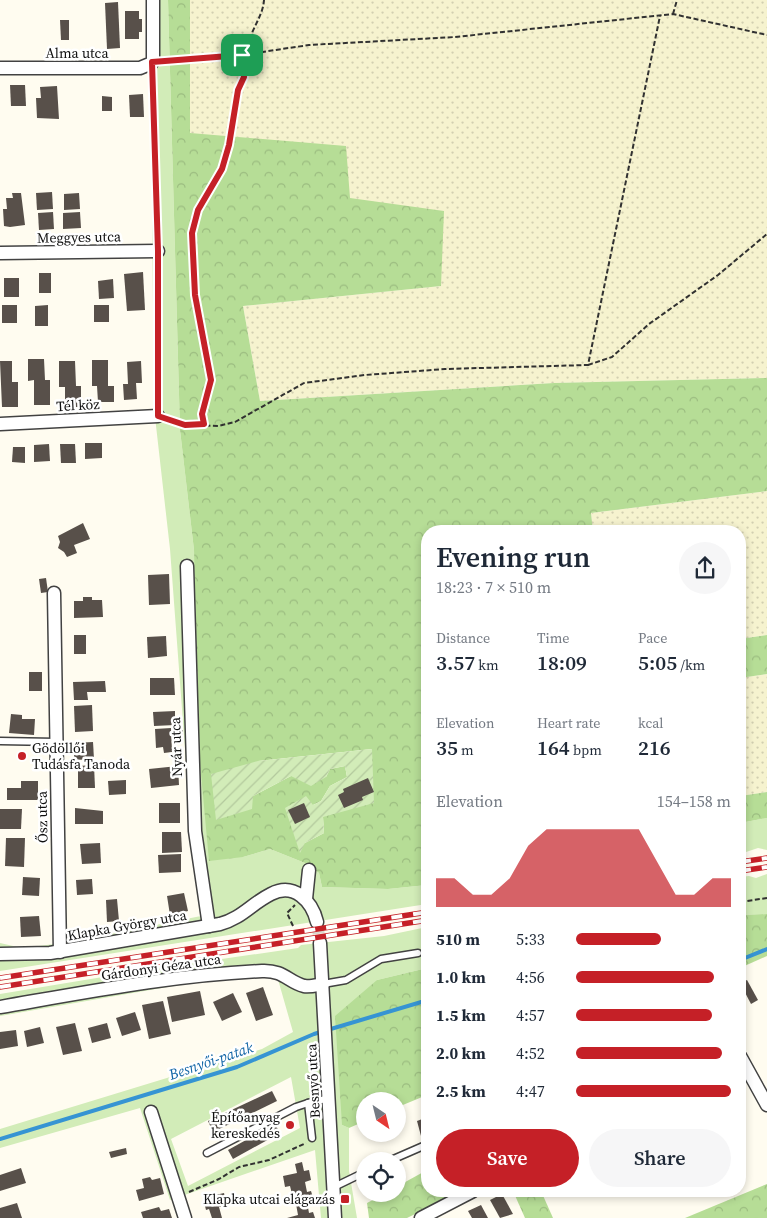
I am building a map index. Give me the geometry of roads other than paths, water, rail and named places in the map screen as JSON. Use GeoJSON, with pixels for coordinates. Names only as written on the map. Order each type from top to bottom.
{"type":"FeatureCollection","features":[{"type":"Feature","properties":{"kind":"street","name":"Alma utca"},"geometry":{"type":"LineString","coordinates":[[0,68],[140,68],[152,62],[153,0]]}},
{"type":"Feature","properties":{"kind":"street","name":"Meggyes utca"},"geometry":{"type":"LineString","coordinates":[[0,253],[158,251]]}},
{"type":"Feature","properties":{"kind":"street","name":"Tél köz"},"geometry":{"type":"LineString","coordinates":[[0,424],[158,416]]}},
{"type":"Feature","properties":{"kind":"street","name":"Nyár utca"},"geometry":{"type":"LineString","coordinates":[[187,566],[195,831],[209,926]]}},
{"type":"Feature","properties":{"kind":"street","name":"Ősz utca"},"geometry":{"type":"LineString","coordinates":[[54,593],[60,952]]}},
{"type":"Feature","properties":{"kind":"street"},"geometry":{"type":"LineString","coordinates":[[308,870],[299,902],[314,909],[317,922]]}},
{"type":"Feature","properties":{"kind":"street","name":"Klapka György utca"},"geometry":{"type":"LineString","coordinates":[[0,954],[34,955],[60,952],[209,926],[237,918],[270,894],[280,891],[293,892],[299,902]]}},
{"type":"Feature","properties":{"kind":"street","name":"Besnyő utca"},"geometry":{"type":"LineString","coordinates":[[320,943],[330,1098],[335,1218]]}},
{"type":"Feature","properties":{"kind":"street","name":"Gárdonyi Géza utca"},"geometry":{"type":"LineString","coordinates":[[0,1007],[146,983],[222,973],[267,970],[284,974],[305,986],[323,984]]}},
{"type":"Feature","properties":{"kind":"street"},"geometry":{"type":"LineString","coordinates":[[746,1067],[767,1105]]}},
{"type":"Feature","properties":{"kind":"street"},"geometry":{"type":"LineString","coordinates":[[151,1112],[185,1218]]}},
{"type":"Feature","properties":{"kind":"street"},"geometry":{"type":"LineString","coordinates":[[421,1218],[461,1197]]}},
{"type":"Feature","properties":{"kind":"lane"},"geometry":{"type":"LineString","coordinates":[[0,741],[56,742]]}},
{"type":"Feature","properties":{"kind":"lane"},"geometry":{"type":"LineString","coordinates":[[323,984],[346,980],[381,959],[418,952]]}},
{"type":"Feature","properties":{"kind":"lane"},"geometry":{"type":"LineString","coordinates":[[207,1153],[296,1107],[330,1098]]}},
{"type":"Feature","properties":{"kind":"lane"},"geometry":{"type":"LineString","coordinates":[[308,1103],[312,1138]]}},
{"type":"Feature","properties":{"kind":"lane"},"geometry":{"type":"LineString","coordinates":[[406,1154],[421,1147]]}},
{"type":"Feature","properties":{"kind":"lane"},"geometry":{"type":"LineString","coordinates":[[334,1187],[356,1176]]}},
{"type":"Feature","properties":{"kind":"waterway","name":"Besnyői-patak"},"geometry":{"type":"LineString","coordinates":[[746,958],[767,949]]}},
{"type":"Feature","properties":{"kind":"waterway","name":"Besnyői-patak"},"geometry":{"type":"LineString","coordinates":[[0,1139],[237,1067],[314,1034],[421,1002]]}},
{"type":"Feature","properties":{"kind":"tunnel"},"geometry":{"type":"LineString","coordinates":[[317,922],[320,943]]}},
{"type":"Feature","properties":{"kind":"railway"},"geometry":{"type":"LineString","coordinates":[[746,861],[767,858]]}},
{"type":"Feature","properties":{"kind":"railway"},"geometry":{"type":"LineString","coordinates":[[746,870],[767,867]]}},
{"type":"Feature","properties":{"kind":"railway"},"geometry":{"type":"LineString","coordinates":[[0,978],[421,913]]}},
{"type":"Feature","properties":{"kind":"railway"},"geometry":{"type":"LineString","coordinates":[[0,987],[421,921]]}},
{"type":"Feature","properties":{"kind":"place","name":"Gödöllői Tudásfa Tanoda"},"geometry":{"type":"Point","coordinates":[22,756]}},
{"type":"Feature","properties":{"kind":"place","name":"Építőanyag kereskedés"},"geometry":{"type":"Point","coordinates":[290,1125]}},
{"type":"Feature","properties":{"kind":"place","name":"Klapka utcai elágazás"},"geometry":{"type":"Point","coordinates":[345,1199]}}]}
